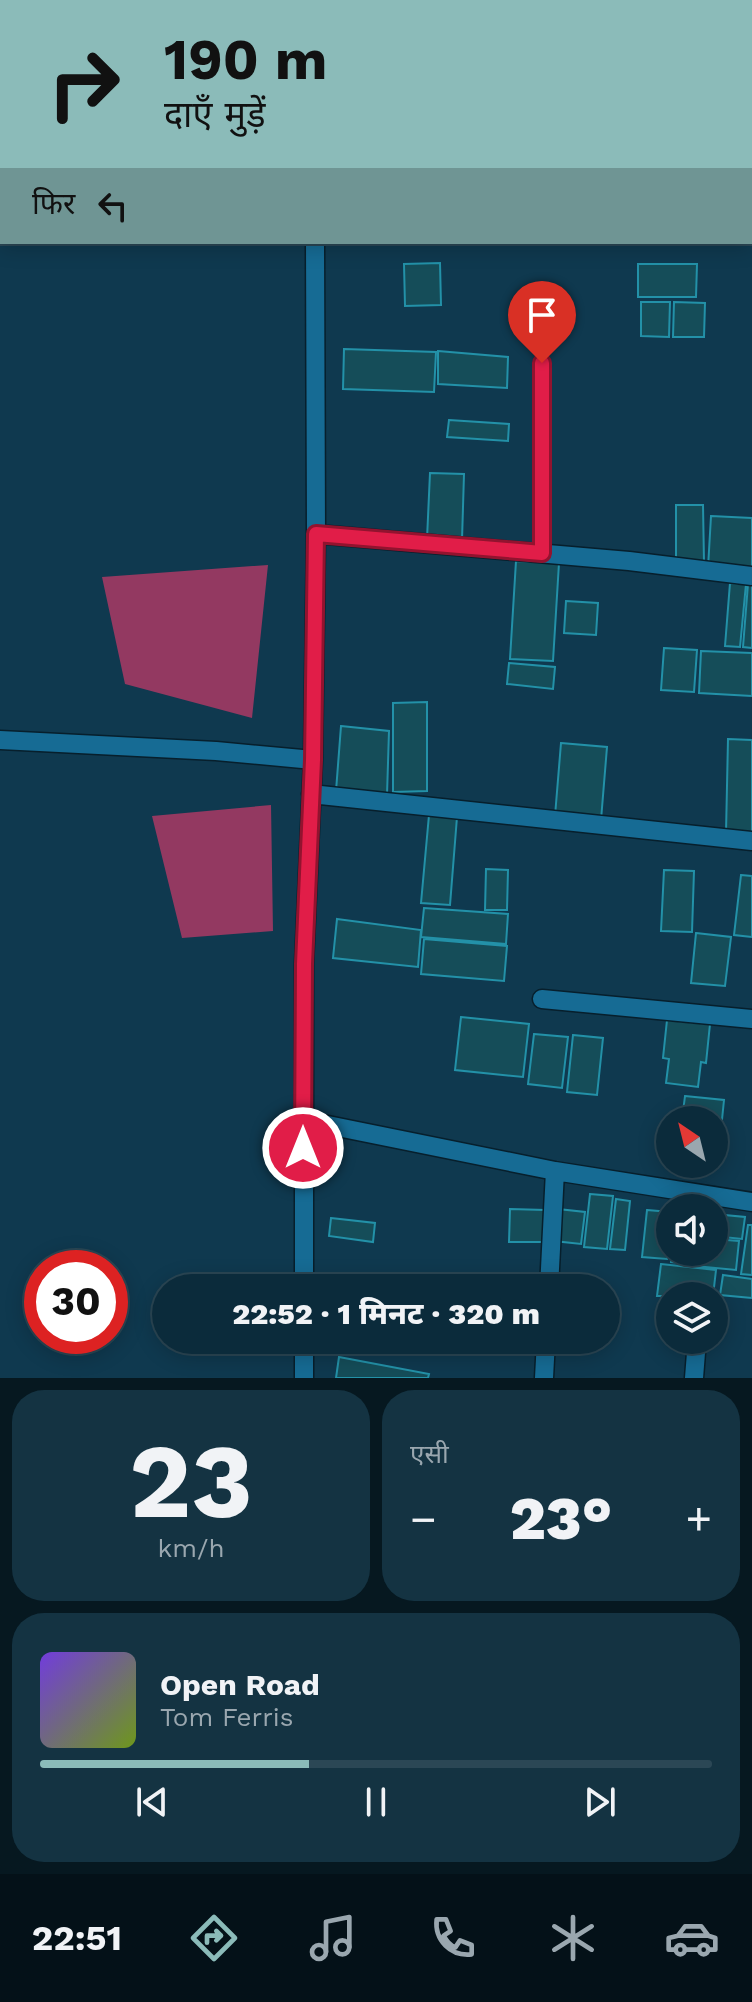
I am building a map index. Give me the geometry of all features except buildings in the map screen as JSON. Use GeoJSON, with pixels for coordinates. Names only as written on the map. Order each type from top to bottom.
{"type":"FeatureCollection","features":[{"type":"Feature","properties":{"kind":"street"},"geometry":{"type":"LineString","coordinates":[[304,1274],[304,964],[313,760],[316,534],[315,244]]}},
{"type":"Feature","properties":{"kind":"street"},"geometry":{"type":"LineString","coordinates":[[316,534],[629,561],[752,576]]}},
{"type":"Feature","properties":{"kind":"street"},"geometry":{"type":"LineString","coordinates":[[0,740],[216,751],[313,760]]}},
{"type":"Feature","properties":{"kind":"street"},"geometry":{"type":"LineString","coordinates":[[311,794],[752,841]]}},
{"type":"Feature","properties":{"kind":"street"},"geometry":{"type":"LineString","coordinates":[[542,999],[752,1019]]}},
{"type":"Feature","properties":{"kind":"street"},"geometry":{"type":"LineString","coordinates":[[303,1120],[555,1171],[752,1202]]}},
{"type":"Feature","properties":{"kind":"street"},"geometry":{"type":"LineString","coordinates":[[550,1274],[555,1171]]}},
{"type":"Feature","properties":{"kind":"street"},"geometry":{"type":"LineString","coordinates":[[304,1354],[304,1378]]}},
{"type":"Feature","properties":{"kind":"street"},"geometry":{"type":"LineString","coordinates":[[544,1378],[545,1354]]}},
{"type":"Feature","properties":{"kind":"street"},"geometry":{"type":"LineString","coordinates":[[694,1378],[696,1354]]}},
{"type":"Feature","properties":{"kind":"lane"},"geometry":{"type":"LineString","coordinates":[[542,553],[543,300]]}},
{"type":"Feature","properties":{"kind":"shaded area"},"geometry":{"type":"Polygon","coordinates":[[[268,565],[252,718],[125,684],[102,577],[268,565]]]}},
{"type":"Feature","properties":{"kind":"shaded area"},"geometry":{"type":"Polygon","coordinates":[[[271,805],[273,931],[182,938],[152,816],[271,805]]]}},
{"type":"Feature","properties":{"kind":"route"},"geometry":{"type":"LineString","coordinates":[[303,1148],[304,964],[313,760],[316,534],[542,553],[542,363]]}}]}
